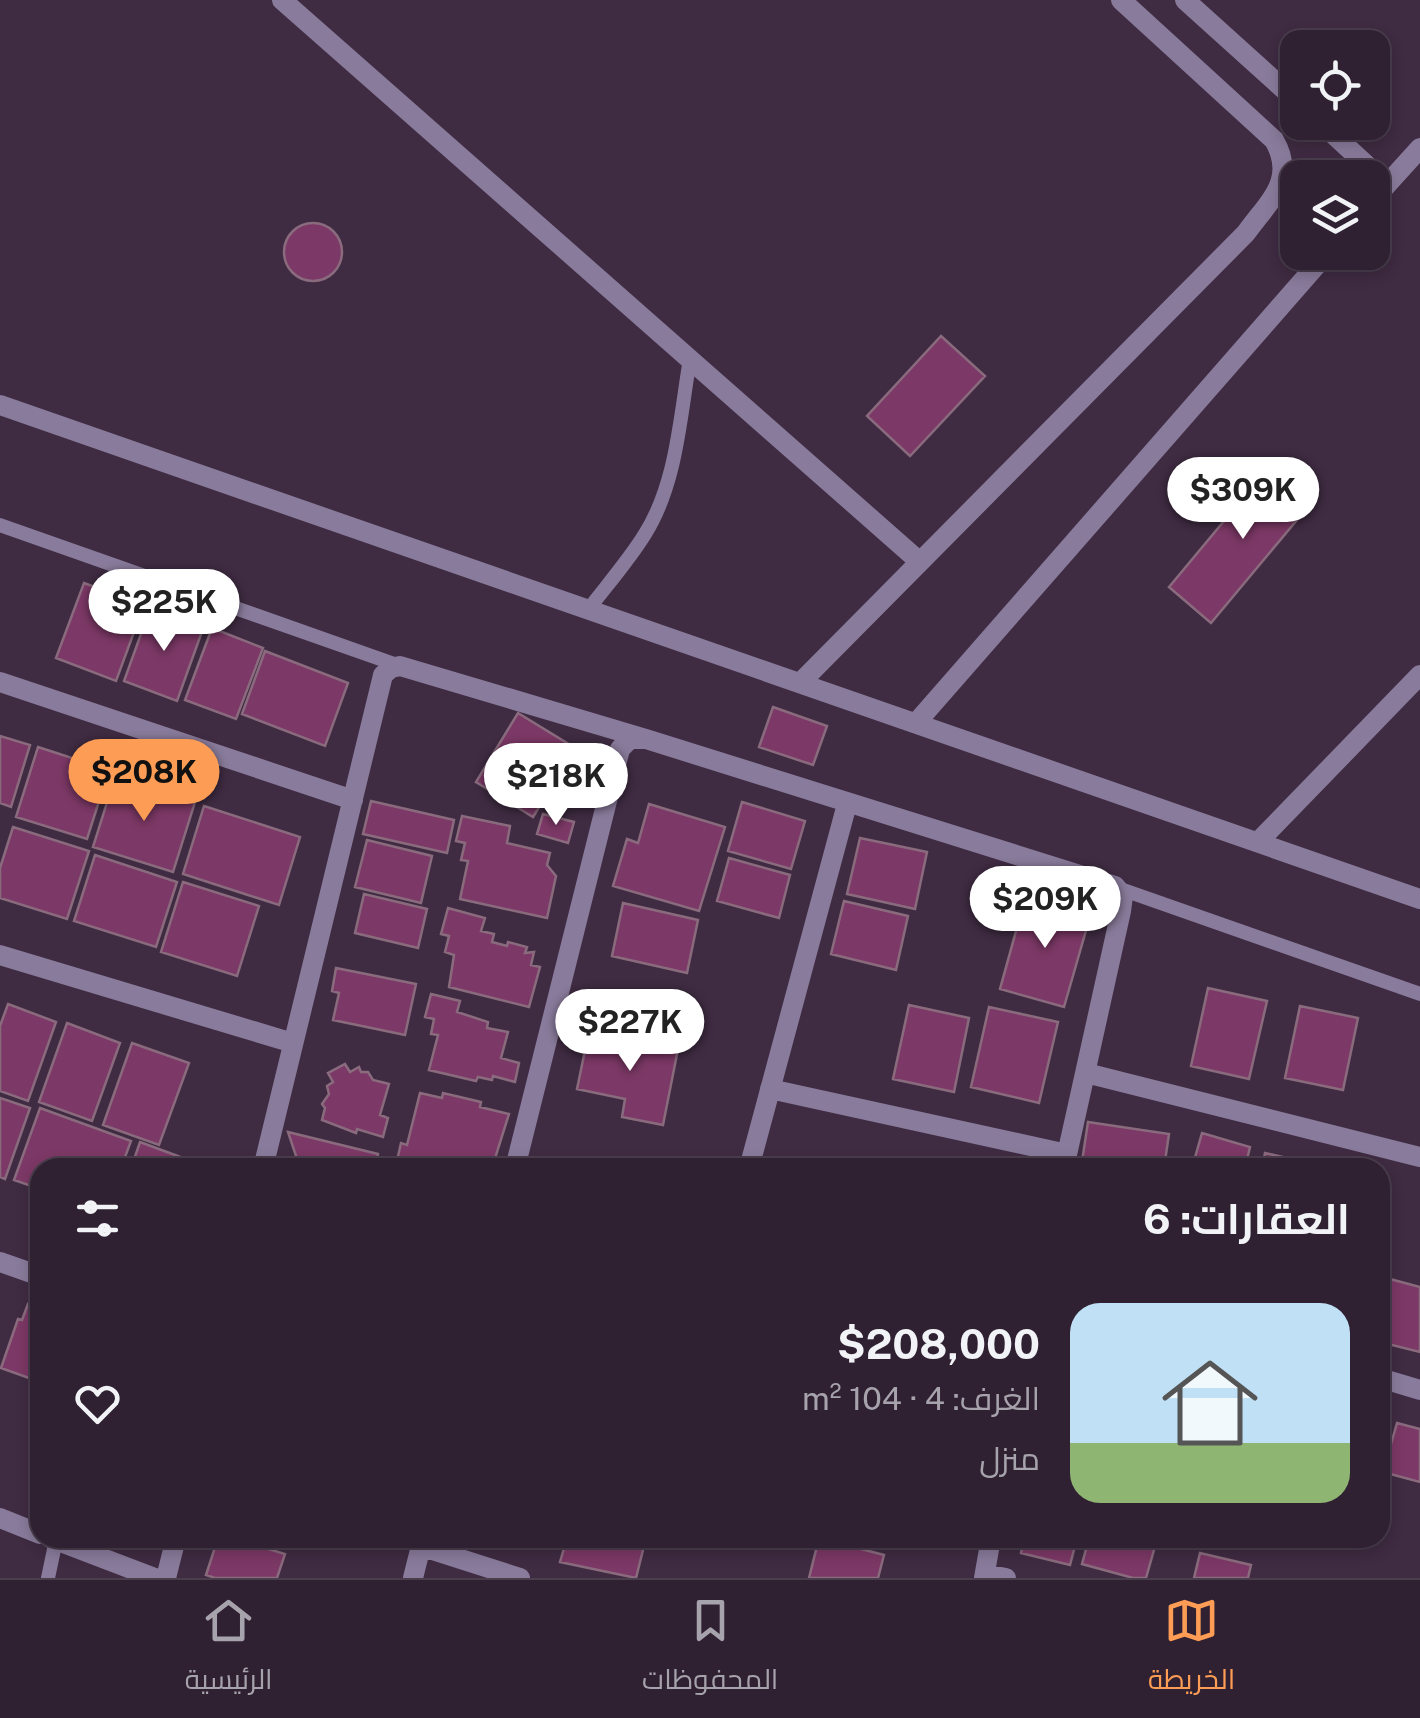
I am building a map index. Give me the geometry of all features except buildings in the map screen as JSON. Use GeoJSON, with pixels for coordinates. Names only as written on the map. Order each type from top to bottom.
{"type":"FeatureCollection","features":[{"type":"Feature","properties":{"kind":"street"},"geometry":{"type":"LineString","coordinates":[[282,0],[920,562]]}},
{"type":"Feature","properties":{"kind":"street"},"geometry":{"type":"LineString","coordinates":[[800,683],[1246,233],[1281,184],[1284,157],[1274,140],[1121,0]]}},
{"type":"Feature","properties":{"kind":"street"},"geometry":{"type":"LineString","coordinates":[[1186,0],[1280,86]]}},
{"type":"Feature","properties":{"kind":"street"},"geometry":{"type":"LineString","coordinates":[[1339,140],[1361,160]]}},
{"type":"Feature","properties":{"kind":"street"},"geometry":{"type":"LineString","coordinates":[[1390,181],[1420,148]]}},
{"type":"Feature","properties":{"kind":"street"},"geometry":{"type":"LineString","coordinates":[[916,724],[1312,270]]}},
{"type":"Feature","properties":{"kind":"street"},"geometry":{"type":"LineString","coordinates":[[0,405],[1420,899]]}},
{"type":"Feature","properties":{"kind":"street"},"geometry":{"type":"LineString","coordinates":[[265,1158],[383,675],[400,666],[646,738],[1115,886],[1123,896],[1121,911],[1067,1158]]}},
{"type":"Feature","properties":{"kind":"street"},"geometry":{"type":"LineString","coordinates":[[1258,842],[1420,675]]}},
{"type":"Feature","properties":{"kind":"street"},"geometry":{"type":"LineString","coordinates":[[0,682],[352,800]]}},
{"type":"Feature","properties":{"kind":"street"},"geometry":{"type":"LineString","coordinates":[[518,1158],[620,749],[630,740],[646,738]]}},
{"type":"Feature","properties":{"kind":"street"},"geometry":{"type":"LineString","coordinates":[[752,1158],[848,804]]}},
{"type":"Feature","properties":{"kind":"street"},"geometry":{"type":"LineString","coordinates":[[0,955],[293,1043]]}},
{"type":"Feature","properties":{"kind":"street"},"geometry":{"type":"LineString","coordinates":[[1086,1073],[1420,1157]]}},
{"type":"Feature","properties":{"kind":"street"},"geometry":{"type":"LineString","coordinates":[[770,1089],[1054,1158]]}},
{"type":"Feature","properties":{"kind":"street"},"geometry":{"type":"LineString","coordinates":[[0,1262],[30,1272]]}},
{"type":"Feature","properties":{"kind":"street"},"geometry":{"type":"LineString","coordinates":[[1390,1381],[1420,1390]]}},
{"type":"Feature","properties":{"kind":"street"},"geometry":{"type":"LineString","coordinates":[[0,1518],[30,1530]]}},
{"type":"Feature","properties":{"kind":"street"},"geometry":{"type":"LineString","coordinates":[[78,1548],[156,1578]]}},
{"type":"Feature","properties":{"kind":"street"},"geometry":{"type":"LineString","coordinates":[[166,1578],[174,1548]]}},
{"type":"Feature","properties":{"kind":"street"},"geometry":{"type":"LineString","coordinates":[[412,1578],[420,1548]]}},
{"type":"Feature","properties":{"kind":"street"},"geometry":{"type":"LineString","coordinates":[[438,1548],[520,1578]]}},
{"type":"Feature","properties":{"kind":"street"},"geometry":{"type":"LineString","coordinates":[[991,1548],[992,1577]]}},
{"type":"Feature","properties":{"kind":"lane"},"geometry":{"type":"LineString","coordinates":[[588,610],[646,534],[658,509],[672,463],[690,359]]}},
{"type":"Feature","properties":{"kind":"lane"},"geometry":{"type":"LineString","coordinates":[[0,525],[400,666]]}},
{"type":"Feature","properties":{"kind":"lane"},"geometry":{"type":"LineString","coordinates":[[1115,886],[1420,994]]}},
{"type":"Feature","properties":{"kind":"lane"},"geometry":{"type":"LineString","coordinates":[[48,1578],[49,1548]]}}]}
